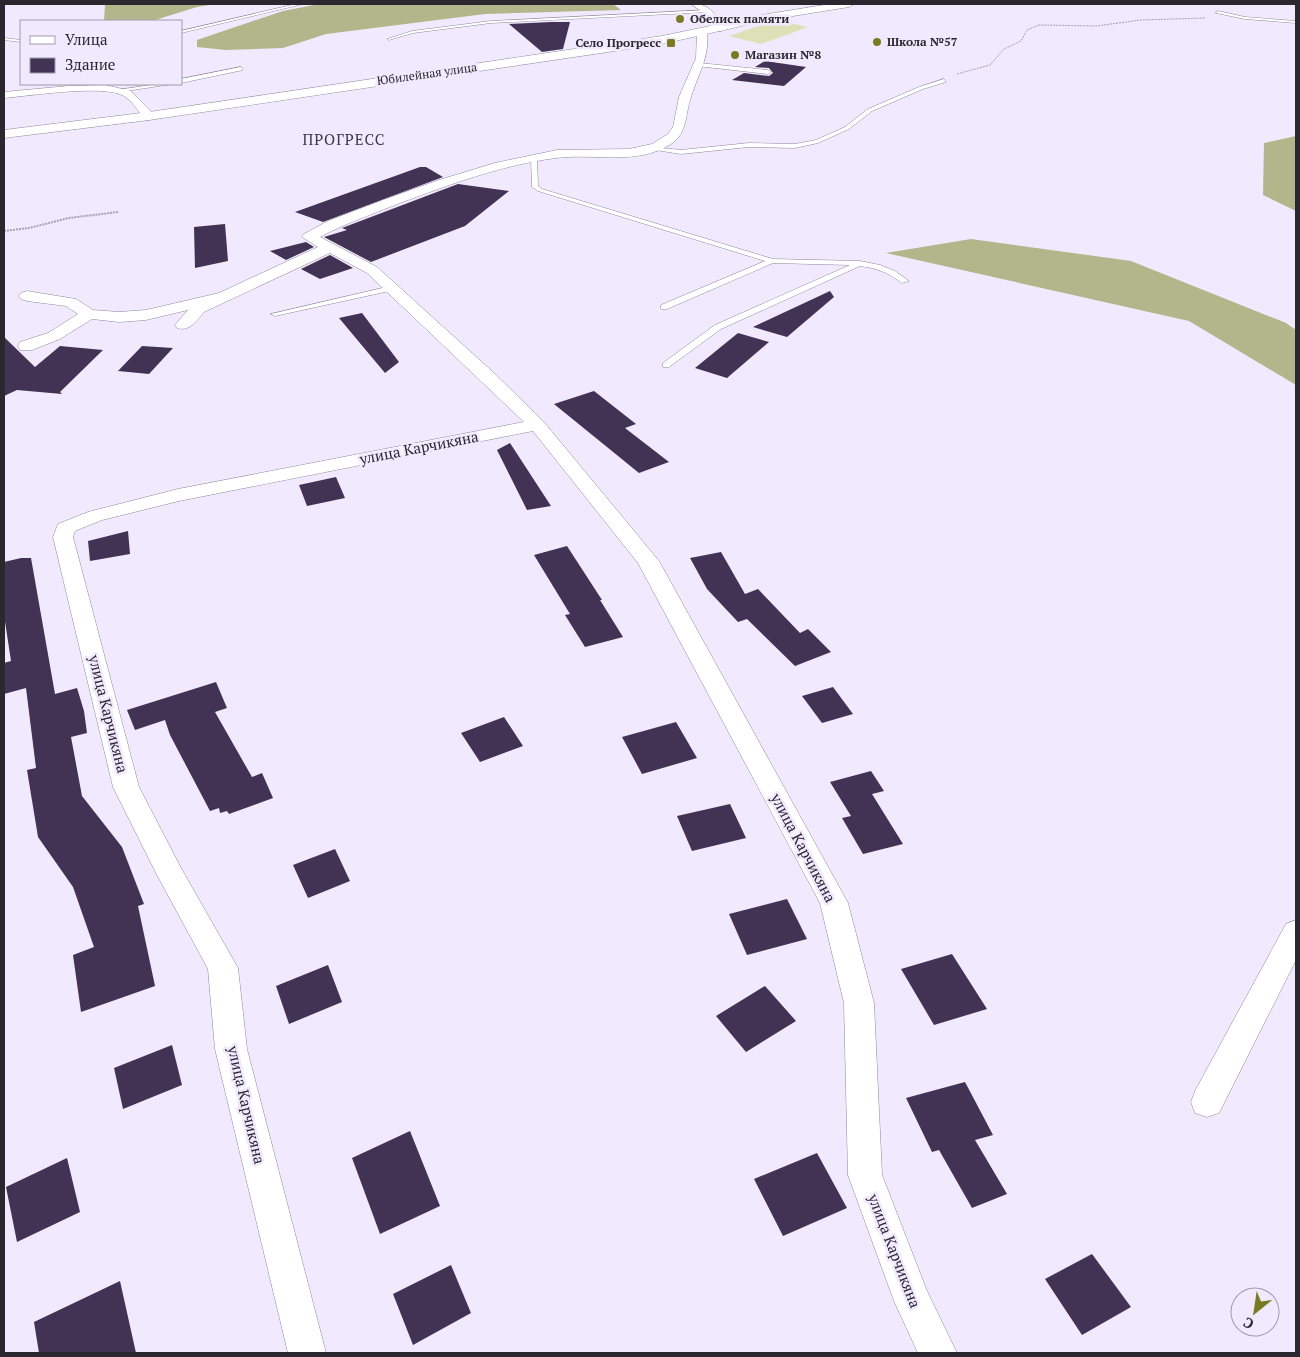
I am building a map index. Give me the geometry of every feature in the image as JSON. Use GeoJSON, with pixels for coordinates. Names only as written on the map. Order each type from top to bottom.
{"type":"FeatureCollection","features":[{"type":"Feature","properties":{"kind":"street"},"geometry":{"type":"LineString","coordinates":[[696,4],[708,11],[718,29]]}},
{"type":"Feature","properties":{"kind":"street","name":"Юбилейная улица"},"geometry":{"type":"LineString","coordinates":[[4,134],[149,116],[662,40],[768,17],[849,4]]}},
{"type":"Feature","properties":{"kind":"street","name":"улица Карчикяна"},"geometry":{"type":"LineString","coordinates":[[702,32],[704,41],[699,66],[685,97],[681,124],[669,141],[652,149],[630,153],[580,152],[534,158],[490,168],[333,224],[309,237],[372,270],[488,377],[537,425],[648,561],[834,902],[859,1004],[865,1175],[912,1302],[938,1353]]}},
{"type":"Feature","properties":{"kind":"street"},"geometry":{"type":"LineString","coordinates":[[4,95],[77,86],[120,90],[128,93],[149,116]]}},
{"type":"Feature","properties":{"kind":"street"},"geometry":{"type":"LineString","coordinates":[[183,325],[198,309],[328,248]]}},
{"type":"Feature","properties":{"kind":"street"},"geometry":{"type":"LineString","coordinates":[[27,296],[70,302],[89,314],[119,316],[146,315],[223,297]]}},
{"type":"Feature","properties":{"kind":"street"},"geometry":{"type":"LineString","coordinates":[[26,346],[54,336],[89,314]]}},
{"type":"Feature","properties":{"kind":"street","name":"улица Карчикяна"},"geometry":{"type":"LineString","coordinates":[[307,1353],[231,1049],[223,968],[171,875],[126,787],[63,537],[66,528],[95,516],[178,495],[537,425]]}},
{"type":"Feature","properties":{"kind":"street"},"geometry":{"type":"LineString","coordinates":[[1207,1102],[1296,932]]}},
{"type":"Feature","properties":{"kind":"lane"},"geometry":{"type":"LineString","coordinates":[[182,32],[301,4]]}},
{"type":"Feature","properties":{"kind":"lane"},"geometry":{"type":"LineString","coordinates":[[389,39],[412,32],[491,22],[708,11]]}},
{"type":"Feature","properties":{"kind":"lane"},"geometry":{"type":"LineString","coordinates":[[1218,12],[1245,18],[1296,22]]}},
{"type":"Feature","properties":{"kind":"lane"},"geometry":{"type":"LineString","coordinates":[[4,39],[20,41]]}},
{"type":"Feature","properties":{"kind":"lane"},"geometry":{"type":"LineString","coordinates":[[699,66],[768,72]]}},
{"type":"Feature","properties":{"kind":"lane"},"geometry":{"type":"LineString","coordinates":[[182,81],[241,69]]}},
{"type":"Feature","properties":{"kind":"lane"},"geometry":{"type":"LineString","coordinates":[[652,149],[680,152],[749,145],[796,146],[818,141],[847,128],[870,110],[921,88],[944,81]]}},
{"type":"Feature","properties":{"kind":"lane"},"geometry":{"type":"LineString","coordinates":[[120,90],[161,85]]}},
{"type":"Feature","properties":{"kind":"lane"},"geometry":{"type":"LineString","coordinates":[[534,158],[535,187],[540,190],[772,261],[784,263],[843,262],[858,264],[888,270],[899,274],[905,281]]}},
{"type":"Feature","properties":{"kind":"lane"},"geometry":{"type":"LineString","coordinates":[[664,307],[772,261]]}},
{"type":"Feature","properties":{"kind":"lane"},"geometry":{"type":"LineString","coordinates":[[666,365],[718,327],[858,264]]}},
{"type":"Feature","properties":{"kind":"lane"},"geometry":{"type":"LineString","coordinates":[[275,314],[391,288]]}},
{"type":"Feature","properties":{"kind":"path"},"geometry":{"type":"LineString","coordinates":[[944,81],[952,75],[990,65],[1004,49],[1021,40],[1027,30],[1039,25],[1096,26],[1167,19],[1245,18]]}},
{"type":"Feature","properties":{"kind":"path"},"geometry":{"type":"LineString","coordinates":[[4,231],[30,228],[69,218],[118,212]]}},
{"type":"Feature","properties":{"kind":"green space"},"geometry":{"type":"Polygon","coordinates":[[[105,4],[215,4],[197,7],[155,20],[104,20],[105,4]]]}},
{"type":"Feature","properties":{"kind":"green space"},"geometry":{"type":"Polygon","coordinates":[[[319,4],[613,4],[621,10],[485,14],[326,34],[283,48],[226,50],[197,47],[197,40],[283,11],[319,4]]]}},
{"type":"Feature","properties":{"kind":"green space"},"geometry":{"type":"Polygon","coordinates":[[[776,20],[808,27],[761,44],[729,36],[776,20]]]}},
{"type":"Feature","properties":{"kind":"green space"},"geometry":{"type":"Polygon","coordinates":[[[1296,136],[1296,211],[1263,195],[1264,143],[1296,136]]]}},
{"type":"Feature","properties":{"kind":"green space"},"geometry":{"type":"Polygon","coordinates":[[[971,239],[1131,261],[1286,323],[1296,330],[1296,385],[1189,321],[886,253],[971,239]]]}},
{"type":"Feature","properties":{"kind":"building"},"geometry":{"type":"Polygon","coordinates":[[[570,22],[563,49],[542,52],[509,24],[570,22]]]}},
{"type":"Feature","properties":{"kind":"building"},"geometry":{"type":"Polygon","coordinates":[[[765,61],[806,67],[784,86],[732,80],[744,73],[769,76],[773,73],[769,68],[755,67],[765,61]]]}},
{"type":"Feature","properties":{"kind":"building"},"geometry":{"type":"Polygon","coordinates":[[[420,167],[426,167],[443,177],[323,222],[295,212],[420,167]]]}},
{"type":"Feature","properties":{"kind":"building"},"geometry":{"type":"Polygon","coordinates":[[[458,184],[509,191],[465,226],[371,262],[324,237],[347,230],[342,228],[458,184]]]}},
{"type":"Feature","properties":{"kind":"building"},"geometry":{"type":"Polygon","coordinates":[[[225,224],[228,261],[195,268],[194,227],[225,224]]]}},
{"type":"Feature","properties":{"kind":"building"},"geometry":{"type":"Polygon","coordinates":[[[306,242],[314,247],[286,260],[270,251],[306,242]]]}},
{"type":"Feature","properties":{"kind":"building"},"geometry":{"type":"Polygon","coordinates":[[[330,255],[353,268],[320,279],[301,269],[330,255]]]}},
{"type":"Feature","properties":{"kind":"building"},"geometry":{"type":"Polygon","coordinates":[[[830,291],[834,297],[787,337],[753,327],[830,291]]]}},
{"type":"Feature","properties":{"kind":"building"},"geometry":{"type":"Polygon","coordinates":[[[362,313],[399,362],[385,373],[339,318],[362,313]]]}},
{"type":"Feature","properties":{"kind":"building"},"geometry":{"type":"Polygon","coordinates":[[[738,333],[769,342],[727,378],[695,368],[738,333]]]}},
{"type":"Feature","properties":{"kind":"building"},"geometry":{"type":"Polygon","coordinates":[[[4,337],[35,367],[60,346],[103,350],[60,392],[62,394],[17,390],[4,396],[4,337]]]}},
{"type":"Feature","properties":{"kind":"building"},"geometry":{"type":"Polygon","coordinates":[[[142,346],[173,348],[149,374],[118,371],[142,346]]]}},
{"type":"Feature","properties":{"kind":"building"},"geometry":{"type":"Polygon","coordinates":[[[594,391],[636,424],[625,428],[669,462],[639,473],[554,404],[594,391]]]}},
{"type":"Feature","properties":{"kind":"building"},"geometry":{"type":"Polygon","coordinates":[[[510,443],[551,506],[527,510],[497,450],[510,443]]]}},
{"type":"Feature","properties":{"kind":"building"},"geometry":{"type":"Polygon","coordinates":[[[336,477],[345,498],[307,506],[299,485],[336,477]]]}},
{"type":"Feature","properties":{"kind":"building"},"geometry":{"type":"Polygon","coordinates":[[[128,531],[130,554],[90,561],[88,541],[128,531]]]}},
{"type":"Feature","properties":{"kind":"building"},"geometry":{"type":"Polygon","coordinates":[[[567,546],[602,600],[600,600],[623,637],[585,647],[565,615],[570,614],[534,555],[567,546]]]}},
{"type":"Feature","properties":{"kind":"building"},"geometry":{"type":"Polygon","coordinates":[[[721,552],[745,594],[758,589],[800,633],[808,629],[831,652],[795,666],[747,619],[738,622],[707,589],[690,558],[721,552]]]}},
{"type":"Feature","properties":{"kind":"building"},"geometry":{"type":"Polygon","coordinates":[[[31,558],[55,694],[77,688],[84,711],[87,733],[71,737],[82,796],[122,847],[144,904],[138,906],[155,986],[81,1012],[73,955],[94,947],[73,887],[38,837],[27,770],[36,768],[26,688],[4,694],[4,663],[11,661],[4,615],[4,562],[31,558]]]}},
{"type":"Feature","properties":{"kind":"building"},"geometry":{"type":"Polygon","coordinates":[[[216,682],[227,708],[215,712],[252,777],[262,773],[273,798],[229,814],[227,811],[220,813],[219,808],[210,811],[170,735],[165,720],[135,730],[127,710],[216,682]]]}},
{"type":"Feature","properties":{"kind":"building"},"geometry":{"type":"Polygon","coordinates":[[[833,687],[853,714],[822,723],[802,696],[833,687]]]}},
{"type":"Feature","properties":{"kind":"building"},"geometry":{"type":"Polygon","coordinates":[[[504,717],[523,746],[480,762],[461,733],[504,717]]]}},
{"type":"Feature","properties":{"kind":"building"},"geometry":{"type":"Polygon","coordinates":[[[676,722],[697,758],[642,774],[622,737],[676,722]]]}},
{"type":"Feature","properties":{"kind":"building"},"geometry":{"type":"Polygon","coordinates":[[[871,771],[884,791],[872,794],[903,844],[863,854],[842,818],[851,816],[830,782],[871,771]]]}},
{"type":"Feature","properties":{"kind":"building"},"geometry":{"type":"Polygon","coordinates":[[[730,804],[746,838],[692,851],[677,816],[730,804]]]}},
{"type":"Feature","properties":{"kind":"building"},"geometry":{"type":"Polygon","coordinates":[[[335,849],[350,881],[308,898],[293,865],[335,849]]]}},
{"type":"Feature","properties":{"kind":"building"},"geometry":{"type":"Polygon","coordinates":[[[787,899],[807,939],[747,955],[729,914],[787,899]]]}},
{"type":"Feature","properties":{"kind":"building"},"geometry":{"type":"Polygon","coordinates":[[[952,954],[987,1009],[934,1025],[901,969],[952,954]]]}},
{"type":"Feature","properties":{"kind":"building"},"geometry":{"type":"Polygon","coordinates":[[[328,965],[342,1002],[289,1024],[276,986],[328,965]]]}},
{"type":"Feature","properties":{"kind":"building"},"geometry":{"type":"Polygon","coordinates":[[[765,986],[796,1021],[746,1052],[716,1016],[765,986]]]}},
{"type":"Feature","properties":{"kind":"building"},"geometry":{"type":"Polygon","coordinates":[[[172,1045],[182,1085],[123,1109],[114,1068],[172,1045]]]}},
{"type":"Feature","properties":{"kind":"building"},"geometry":{"type":"Polygon","coordinates":[[[965,1082],[993,1135],[975,1140],[1007,1194],[972,1208],[939,1150],[932,1152],[906,1098],[965,1082]]]}},
{"type":"Feature","properties":{"kind":"building"},"geometry":{"type":"Polygon","coordinates":[[[410,1131],[440,1206],[380,1234],[352,1158],[410,1131]]]}},
{"type":"Feature","properties":{"kind":"building"},"geometry":{"type":"Polygon","coordinates":[[[817,1153],[847,1208],[783,1236],[754,1179],[817,1153]]]}},
{"type":"Feature","properties":{"kind":"building"},"geometry":{"type":"Polygon","coordinates":[[[67,1158],[80,1212],[17,1242],[6,1187],[67,1158]]]}},
{"type":"Feature","properties":{"kind":"building"},"geometry":{"type":"Polygon","coordinates":[[[1092,1254],[1131,1307],[1082,1335],[1045,1279],[1092,1254]]]}},
{"type":"Feature","properties":{"kind":"building"},"geometry":{"type":"Polygon","coordinates":[[[451,1265],[471,1313],[413,1345],[393,1294],[451,1265]]]}},
{"type":"Feature","properties":{"kind":"building"},"geometry":{"type":"Polygon","coordinates":[[[120,1281],[136,1353],[39,1353],[34,1322],[120,1281]]]}},
{"type":"Feature","properties":{"kind":"place","name":"Обелиск памяти"},"geometry":{"type":"Point","coordinates":[680,19]}},
{"type":"Feature","properties":{"kind":"place","name":"Школа №57"},"geometry":{"type":"Point","coordinates":[877,42]}},
{"type":"Feature","properties":{"kind":"place","name":"Село Прогресс"},"geometry":{"type":"Point","coordinates":[671,43]}},
{"type":"Feature","properties":{"kind":"place","name":"Магазин №8"},"geometry":{"type":"Point","coordinates":[735,55]}},
{"type":"Feature","properties":{"kind":"district","name":"ПРОГРЕСС"},"geometry":{"type":"Point","coordinates":[344,140]}}]}
